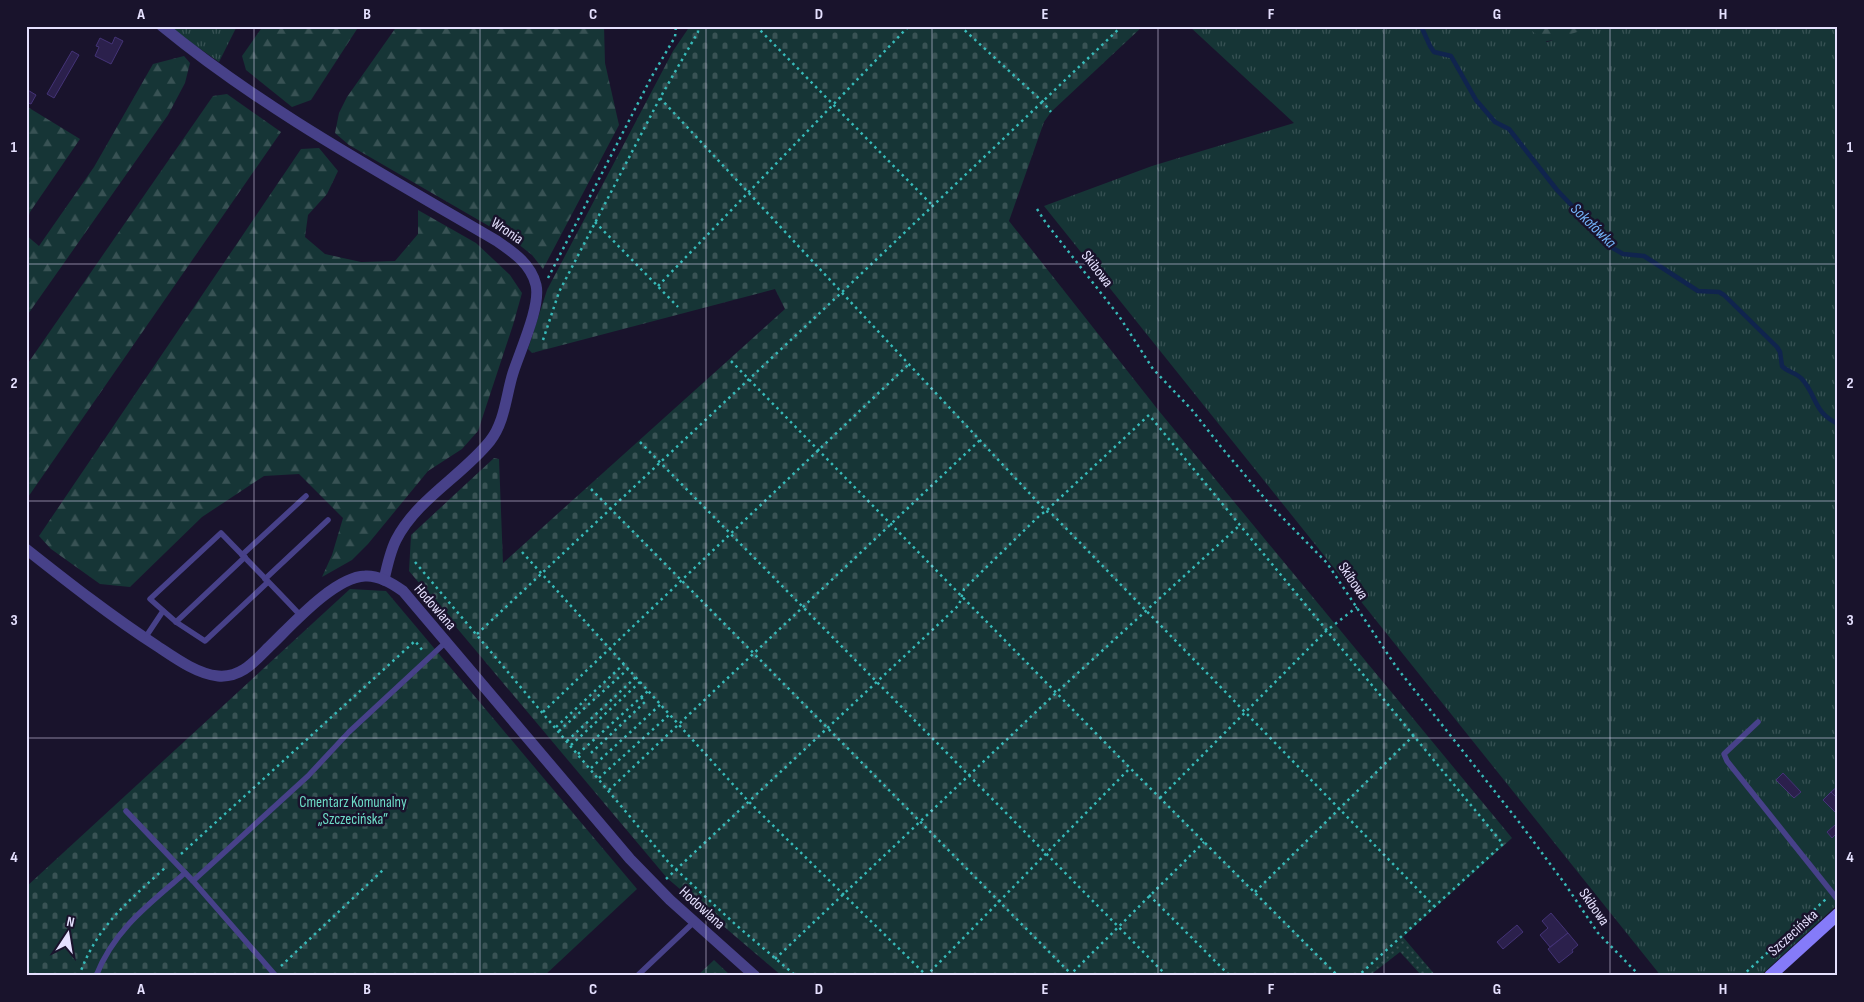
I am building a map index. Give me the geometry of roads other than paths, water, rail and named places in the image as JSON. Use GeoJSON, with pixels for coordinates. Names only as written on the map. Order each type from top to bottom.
{"type":"FeatureCollection","features":[{"type":"Feature","properties":{"kind":"main road","name":"Szczecińska"},"geometry":{"type":"LineString","coordinates":[[1770,976],[1838,914]]}},
{"type":"Feature","properties":{"kind":"street","name":"Wronia"},"geometry":{"type":"LineString","coordinates":[[162,26],[230,78],[335,145],[497,240],[513,252],[533,275],[537,287],[534,312],[498,427],[491,439],[476,456],[419,508],[402,529],[390,555],[384,580]]}},
{"type":"Feature","properties":{"kind":"street","name":"Hodowlana"},"geometry":{"type":"LineString","coordinates":[[26,548],[106,612],[175,658],[214,676],[228,676],[249,667],[301,616],[336,586],[348,580],[366,576],[392,583],[403,591],[630,859],[694,922],[755,976]]}},
{"type":"Feature","properties":{"kind":"lane"},"geometry":{"type":"LineString","coordinates":[[176,622],[306,496]]}},
{"type":"Feature","properties":{"kind":"lane"},"geometry":{"type":"LineString","coordinates":[[301,616],[267,580],[221,533],[150,599],[176,622],[205,640],[267,580],[328,520]]}},
{"type":"Feature","properties":{"kind":"lane"},"geometry":{"type":"LineString","coordinates":[[145,638],[164,611]]}},
{"type":"Feature","properties":{"kind":"lane"},"geometry":{"type":"LineString","coordinates":[[193,881],[308,776],[327,758],[349,732],[446,642]]}},
{"type":"Feature","properties":{"kind":"lane"},"geometry":{"type":"LineString","coordinates":[[1758,722],[1724,754],[1727,761],[1838,900]]}},
{"type":"Feature","properties":{"kind":"lane"},"geometry":{"type":"LineString","coordinates":[[126,811],[185,872],[275,974]]}},
{"type":"Feature","properties":{"kind":"lane"},"geometry":{"type":"LineString","coordinates":[[96,976],[103,959],[114,941],[131,921],[185,872]]}},
{"type":"Feature","properties":{"kind":"lane"},"geometry":{"type":"LineString","coordinates":[[637,976],[694,922]]}},
{"type":"Feature","properties":{"kind":"waterway","name":"Sokołówka"},"geometry":{"type":"LineString","coordinates":[[1421,26],[1434,52],[1451,56],[1476,100],[1495,122],[1509,129],[1557,190],[1611,247],[1623,254],[1644,256],[1698,291],[1719,292],[1724,295],[1777,347],[1780,352],[1782,366],[1802,379],[1820,409],[1838,424]]}},
{"type":"Feature","properties":{"kind":"park label","name":"Cmentarz Komunalny „Szczecińska”"},"geometry":{"type":"Point","coordinates":[353,810]}}]}
